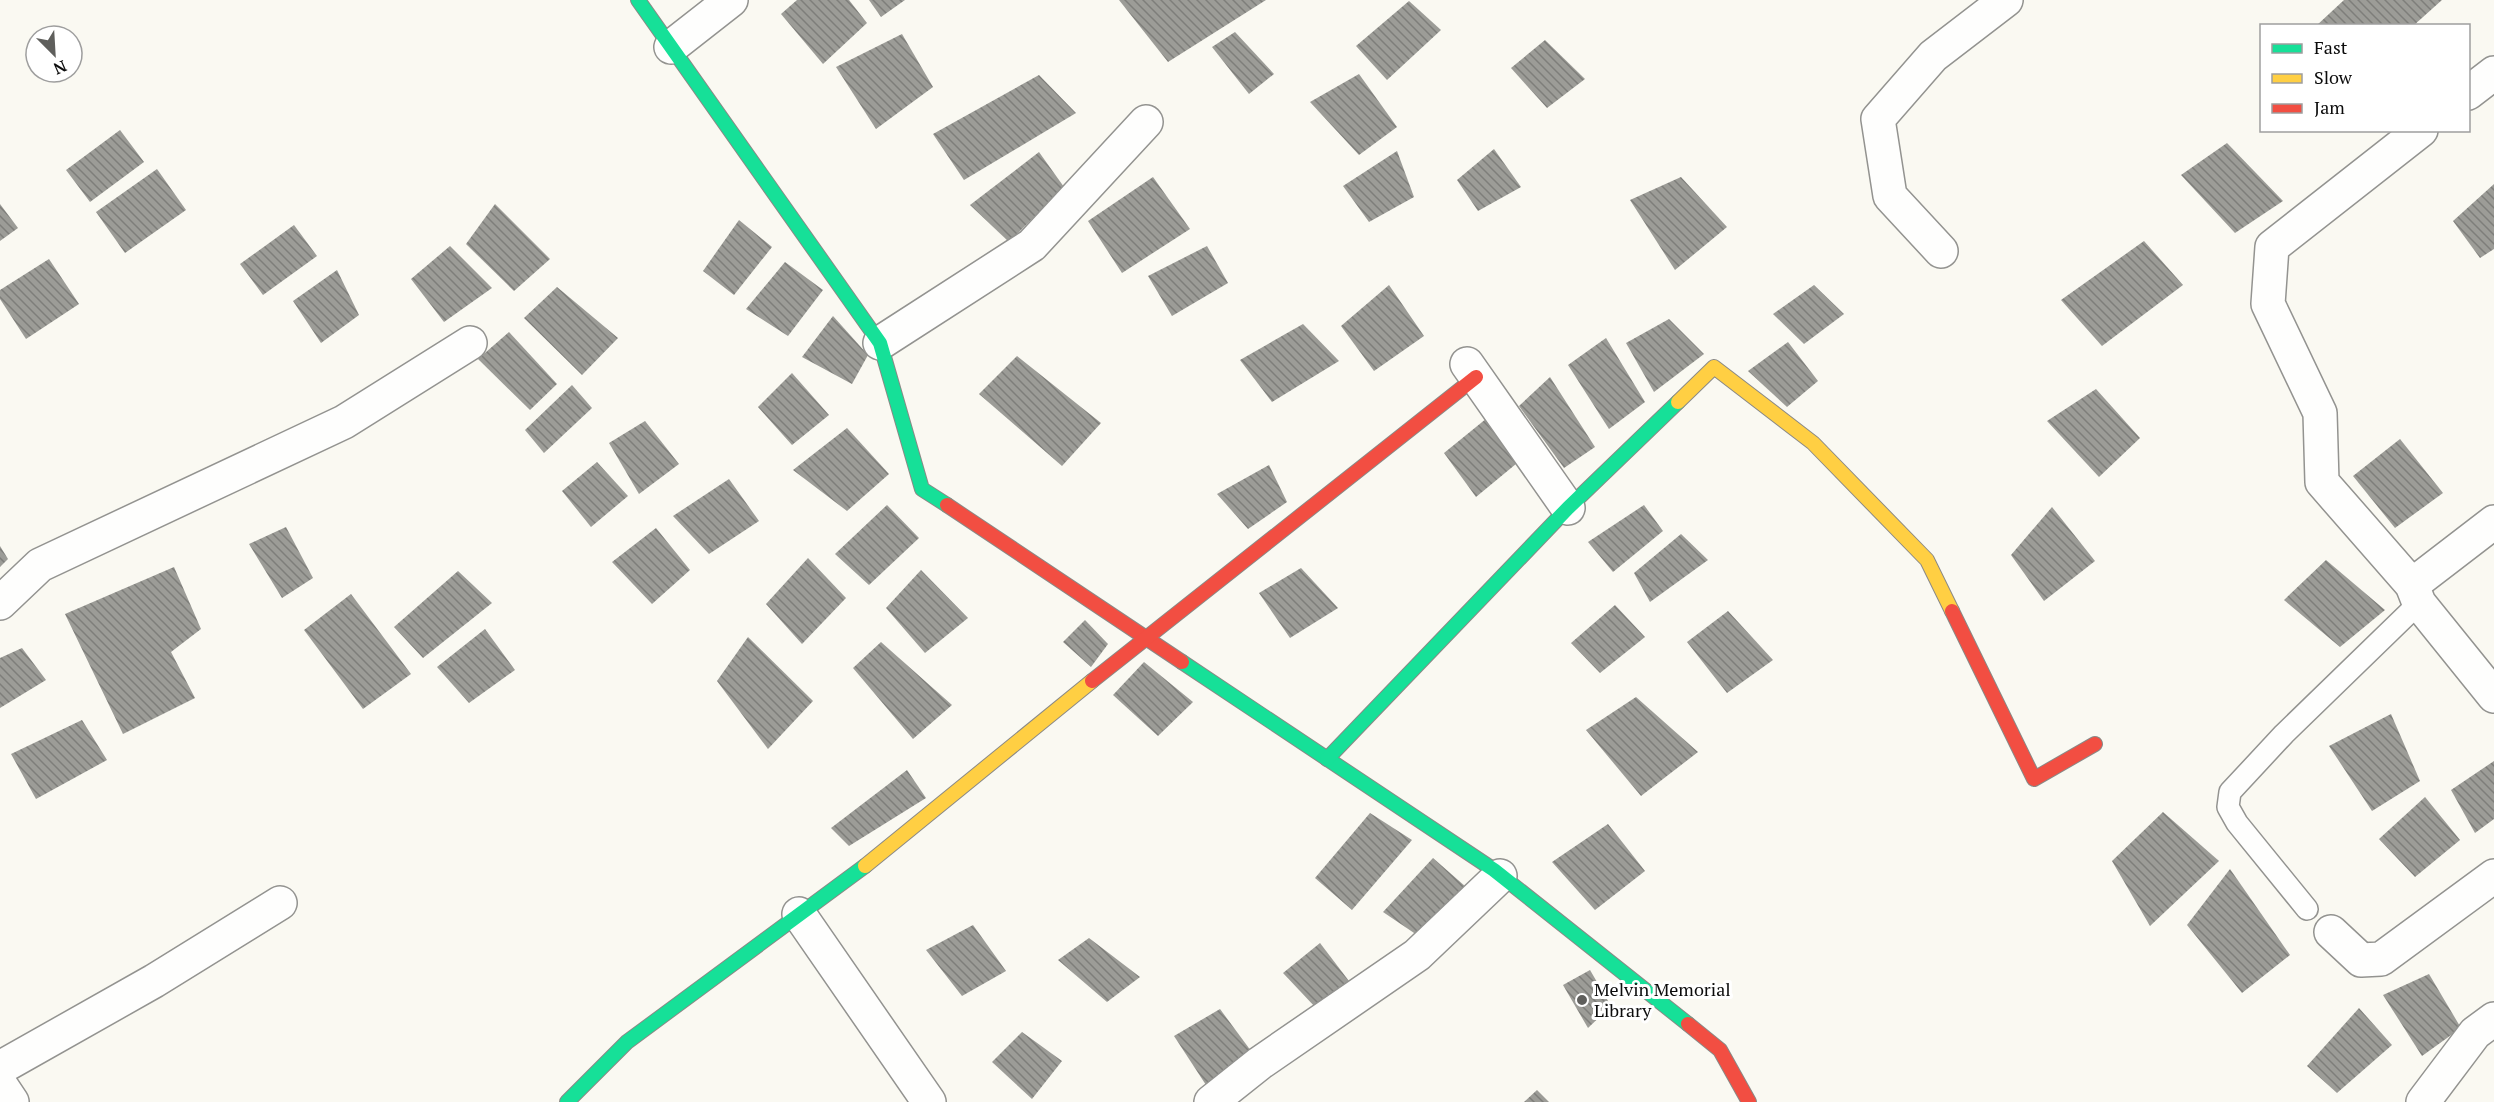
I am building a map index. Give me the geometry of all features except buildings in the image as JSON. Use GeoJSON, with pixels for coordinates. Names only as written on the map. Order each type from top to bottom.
{"type":"FeatureCollection","features":[{"type":"Feature","properties":{"kind":"street"},"geometry":{"type":"LineString","coordinates":[[638,0],[880,343],[922,489],[1500,876],[1720,1050],[1749,1102]]}},
{"type":"Feature","properties":{"kind":"street"},"geometry":{"type":"LineString","coordinates":[[671,46],[731,0]]}},
{"type":"Feature","properties":{"kind":"street"},"geometry":{"type":"LineString","coordinates":[[1941,251],[1890,196],[1878,119],[1933,56],[2006,0]]}},
{"type":"Feature","properties":{"kind":"street"},"geometry":{"type":"LineString","coordinates":[[2470,92],[2494,73]]}},
{"type":"Feature","properties":{"kind":"street"},"geometry":{"type":"LineString","coordinates":[[880,343],[1032,245],[1146,122]]}},
{"type":"Feature","properties":{"kind":"street"},"geometry":{"type":"LineString","coordinates":[[2418,132],[2272,248],[2268,304],[2320,413],[2322,482],[2415,594],[2494,696]]}},
{"type":"Feature","properties":{"kind":"street"},"geometry":{"type":"LineString","coordinates":[[0,603],[40,565],[344,422],[470,343]]}},
{"type":"Feature","properties":{"kind":"street"},"geometry":{"type":"LineString","coordinates":[[1327,759],[1568,508],[1714,367],[1814,444],[1927,560],[2034,779],[2095,744]]}},
{"type":"Feature","properties":{"kind":"street"},"geometry":{"type":"LineString","coordinates":[[567,1102],[627,1042],[876,858],[1471,370],[1568,508]]}},
{"type":"Feature","properties":{"kind":"street"},"geometry":{"type":"LineString","coordinates":[[2415,594],[2494,522]]}},
{"type":"Feature","properties":{"kind":"street"},"geometry":{"type":"LineString","coordinates":[[1211,1102],[1260,1063],[1417,956],[1500,876]]}},
{"type":"Feature","properties":{"kind":"street"},"geometry":{"type":"LineString","coordinates":[[2331,932],[2361,960],[2381,959],[2494,876]]}},
{"type":"Feature","properties":{"kind":"street"},"geometry":{"type":"LineString","coordinates":[[0,1068],[154,981],[280,903]]}},
{"type":"Feature","properties":{"kind":"street"},"geometry":{"type":"LineString","coordinates":[[799,914],[929,1102]]}},
{"type":"Feature","properties":{"kind":"street"},"geometry":{"type":"LineString","coordinates":[[2423,1102],[2475,1033],[2494,1019]]}},
{"type":"Feature","properties":{"kind":"street"},"geometry":{"type":"LineString","coordinates":[[0,1084],[12,1102]]}},
{"type":"Feature","properties":{"kind":"lane"},"geometry":{"type":"LineString","coordinates":[[2307,909],[2237,822],[2228,807],[2230,792],[2415,594]]}},
{"type":"Feature","properties":{"kind":"traffic: fast"},"geometry":{"type":"LineString","coordinates":[[638,0],[880,343],[922,489],[947,505]]}},
{"type":"Feature","properties":{"kind":"traffic: fast"},"geometry":{"type":"LineString","coordinates":[[1327,759],[1568,508],[1678,402]]}},
{"type":"Feature","properties":{"kind":"traffic: fast"},"geometry":{"type":"LineString","coordinates":[[1182,662],[1494,870],[1688,1024]]}},
{"type":"Feature","properties":{"kind":"traffic: fast"},"geometry":{"type":"LineString","coordinates":[[567,1102],[627,1042],[865,866]]}},
{"type":"Feature","properties":{"kind":"traffic: slow"},"geometry":{"type":"LineString","coordinates":[[1678,402],[1714,367],[1813,443],[1927,560],[1952,611]]}},
{"type":"Feature","properties":{"kind":"traffic: slow"},"geometry":{"type":"LineString","coordinates":[[865,866],[1092,681]]}},
{"type":"Feature","properties":{"kind":"traffic: jam"},"geometry":{"type":"LineString","coordinates":[[1092,681],[1476,377]]}},
{"type":"Feature","properties":{"kind":"traffic: jam"},"geometry":{"type":"LineString","coordinates":[[947,505],[1182,662]]}},
{"type":"Feature","properties":{"kind":"traffic: jam"},"geometry":{"type":"LineString","coordinates":[[1952,611],[2034,779],[2095,744]]}},
{"type":"Feature","properties":{"kind":"traffic: jam"},"geometry":{"type":"LineString","coordinates":[[1688,1024],[1720,1050],[1749,1102]]}},
{"type":"Feature","properties":{"kind":"place","name":"Melvin Memorial Library"},"geometry":{"type":"Point","coordinates":[1582,1000]}}]}
